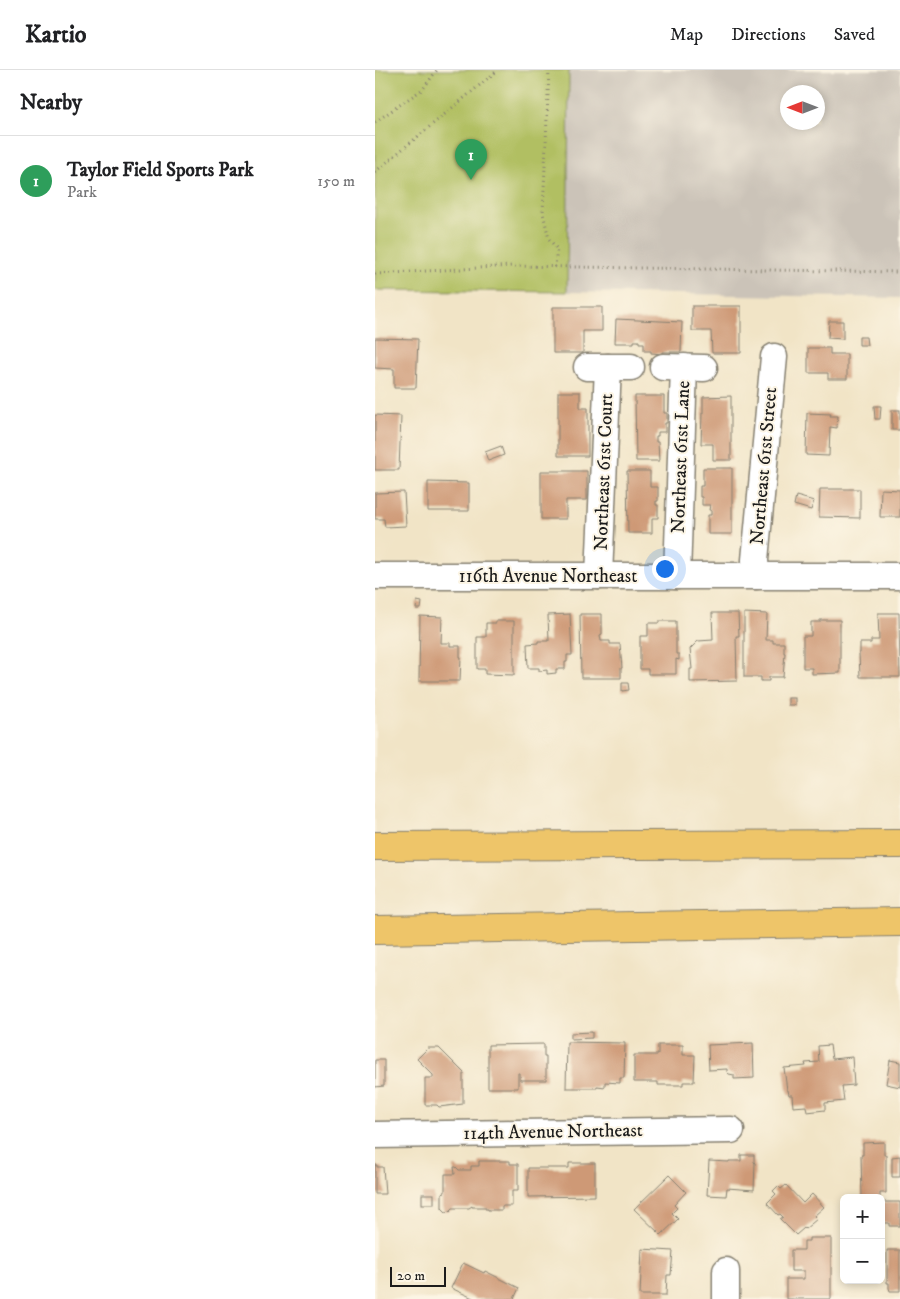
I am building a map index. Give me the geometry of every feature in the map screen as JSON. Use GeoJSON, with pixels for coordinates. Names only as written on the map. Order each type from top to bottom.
{"type":"FeatureCollection","features":[{"type":"Feature","properties":{"kind":"highway"},"geometry":{"type":"LineString","coordinates":[[375,846],[900,844]]}},
{"type":"Feature","properties":{"kind":"highway"},"geometry":{"type":"LineString","coordinates":[[375,930],[900,922]]}},
{"type":"Feature","properties":{"kind":"street","name":"Northeast 61st Street"},"geometry":{"type":"LineString","coordinates":[[756,576],[755,560],[774,358]]}},
{"type":"Feature","properties":{"kind":"street","name":"Northeast 61st Court"},"geometry":{"type":"LineString","coordinates":[[599,576],[609,367]]}},
{"type":"Feature","properties":{"kind":"street","name":"Northeast 61st Lane"},"geometry":{"type":"LineString","coordinates":[[677,576],[684,368]]}},
{"type":"Feature","properties":{"kind":"street","name":"116th Avenue Northeast"},"geometry":{"type":"LineString","coordinates":[[375,576],[900,576]]}},
{"type":"Feature","properties":{"kind":"street","name":"114th Avenue Northeast"},"geometry":{"type":"LineString","coordinates":[[375,1135],[731,1130]]}},
{"type":"Feature","properties":{"kind":"street"},"geometry":{"type":"LineString","coordinates":[[727,1271],[727,1299]]}},
{"type":"Feature","properties":{"kind":"path"},"geometry":{"type":"LineString","coordinates":[[375,122],[423,89],[437,70]]}},
{"type":"Feature","properties":{"kind":"path"},"geometry":{"type":"LineString","coordinates":[[375,172],[498,70]]}},
{"type":"Feature","properties":{"kind":"path"},"geometry":{"type":"LineString","coordinates":[[549,70],[543,213],[549,239],[557,249],[555,267]]}},
{"type":"Feature","properties":{"kind":"path"},"geometry":{"type":"LineString","coordinates":[[375,274],[512,266],[900,272]]}},
{"type":"Feature","properties":{"kind":"shaded area"},"geometry":{"type":"Polygon","coordinates":[[[569,70],[900,70],[900,298],[567,292],[569,70]]]}},
{"type":"Feature","properties":{"kind":"green space"},"geometry":{"type":"Polygon","coordinates":[[[375,70],[569,70],[567,292],[375,290],[375,70]]]}},
{"type":"Feature","properties":{"kind":"building"},"geometry":{"type":"Polygon","coordinates":[[[692,306],[741,306],[741,353],[712,353],[711,331],[692,331],[692,306]]]}},
{"type":"Feature","properties":{"kind":"building"},"geometry":{"type":"Polygon","coordinates":[[[553,307],[602,307],[602,331],[583,331],[583,353],[553,353],[553,307]]]}},
{"type":"Feature","properties":{"kind":"building"},"geometry":{"type":"Polygon","coordinates":[[[616,319],[682,322],[681,352],[651,353],[651,351],[644,351],[644,343],[639,343],[639,341],[634,341],[634,343],[615,343],[616,319]]]}},
{"type":"Feature","properties":{"kind":"building"},"geometry":{"type":"Polygon","coordinates":[[[829,321],[843,321],[843,339],[828,338],[829,321]]]}},
{"type":"Feature","properties":{"kind":"building"},"geometry":{"type":"Polygon","coordinates":[[[859,337],[866,337],[867,345],[859,345],[859,337]]]}},
{"type":"Feature","properties":{"kind":"building"},"geometry":{"type":"Polygon","coordinates":[[[375,338],[418,339],[416,388],[394,388],[394,369],[375,368],[375,338]]]}},
{"type":"Feature","properties":{"kind":"building"},"geometry":{"type":"Polygon","coordinates":[[[808,348],[830,348],[830,354],[847,354],[847,379],[828,379],[828,373],[808,373],[808,348]]]}},
{"type":"Feature","properties":{"kind":"building"},"geometry":{"type":"Polygon","coordinates":[[[558,392],[580,392],[580,408],[588,408],[588,456],[558,456],[558,392]]]}},
{"type":"Feature","properties":{"kind":"building"},"geometry":{"type":"Polygon","coordinates":[[[635,396],[664,396],[664,413],[667,413],[667,423],[665,423],[665,432],[658,432],[658,436],[656,436],[659,461],[636,461],[635,396]]]}},
{"type":"Feature","properties":{"kind":"building"},"geometry":{"type":"Polygon","coordinates":[[[731,396],[731,460],[713,460],[713,444],[701,444],[703,397],[731,396]]]}},
{"type":"Feature","properties":{"kind":"building"},"geometry":{"type":"Polygon","coordinates":[[[874,406],[881,406],[880,419],[875,419],[874,406]]]}},
{"type":"Feature","properties":{"kind":"building"},"geometry":{"type":"Polygon","coordinates":[[[892,410],[900,410],[900,430],[892,430],[892,410]]]}},
{"type":"Feature","properties":{"kind":"building"},"geometry":{"type":"Polygon","coordinates":[[[807,413],[838,416],[837,428],[830,427],[829,456],[806,455],[807,413]]]}},
{"type":"Feature","properties":{"kind":"building"},"geometry":{"type":"Polygon","coordinates":[[[375,415],[401,416],[399,470],[375,470],[375,415]]]}},
{"type":"Feature","properties":{"kind":"building"},"geometry":{"type":"Polygon","coordinates":[[[501,446],[504,455],[488,461],[485,452],[501,446]]]}},
{"type":"Feature","properties":{"kind":"building"},"geometry":{"type":"Polygon","coordinates":[[[703,468],[732,468],[732,534],[708,534],[708,515],[711,515],[710,505],[702,505],[702,497],[700,497],[700,486],[703,486],[703,468]]]}},
{"type":"Feature","properties":{"kind":"building"},"geometry":{"type":"Polygon","coordinates":[[[541,471],[587,471],[587,500],[566,500],[566,519],[541,519],[541,471]]]}},
{"type":"Feature","properties":{"kind":"building"},"geometry":{"type":"Polygon","coordinates":[[[627,471],[650,471],[650,487],[658,487],[658,501],[656,501],[656,505],[658,505],[658,518],[652,518],[652,533],[628,533],[627,471]]]}},
{"type":"Feature","properties":{"kind":"building"},"geometry":{"type":"Polygon","coordinates":[[[428,482],[469,483],[469,511],[428,511],[428,482]]]}},
{"type":"Feature","properties":{"kind":"building"},"geometry":{"type":"Polygon","coordinates":[[[820,489],[860,489],[860,518],[819,517],[820,489]]]}},
{"type":"Feature","properties":{"kind":"building"},"geometry":{"type":"Polygon","coordinates":[[[881,489],[900,490],[900,517],[880,517],[881,489]]]}},
{"type":"Feature","properties":{"kind":"building"},"geometry":{"type":"Polygon","coordinates":[[[404,492],[406,526],[385,527],[384,519],[375,519],[375,493],[404,492]]]}},
{"type":"Feature","properties":{"kind":"building"},"geometry":{"type":"Polygon","coordinates":[[[796,496],[814,501],[811,510],[794,505],[796,496]]]}},
{"type":"Feature","properties":{"kind":"building"},"geometry":{"type":"Polygon","coordinates":[[[417,601],[422,602],[421,609],[416,609],[417,601]]]}},
{"type":"Feature","properties":{"kind":"building"},"geometry":{"type":"Polygon","coordinates":[[[712,613],[738,613],[739,636],[736,636],[737,681],[690,682],[690,669],[692,669],[690,649],[698,641],[713,640],[712,613]]]}},
{"type":"Feature","properties":{"kind":"building"},"geometry":{"type":"Polygon","coordinates":[[[744,613],[767,614],[766,640],[773,640],[773,643],[784,643],[783,677],[769,677],[769,681],[761,681],[761,677],[744,677],[744,613]]]}},
{"type":"Feature","properties":{"kind":"building"},"geometry":{"type":"Polygon","coordinates":[[[878,613],[899,613],[900,677],[860,677],[860,643],[871,643],[871,640],[879,640],[878,613]]]}},
{"type":"Feature","properties":{"kind":"building"},"geometry":{"type":"Polygon","coordinates":[[[570,614],[572,655],[567,655],[565,669],[556,669],[556,673],[547,674],[547,670],[539,671],[539,668],[528,668],[527,644],[549,641],[548,615],[570,614]]]}},
{"type":"Feature","properties":{"kind":"building"},"geometry":{"type":"Polygon","coordinates":[[[580,614],[602,614],[601,641],[610,641],[610,644],[620,644],[621,678],[581,678],[580,614]]]}},
{"type":"Feature","properties":{"kind":"building"},"geometry":{"type":"Polygon","coordinates":[[[420,616],[442,617],[441,643],[450,643],[450,646],[460,646],[460,681],[419,681],[420,616]]]}},
{"type":"Feature","properties":{"kind":"building"},"geometry":{"type":"Polygon","coordinates":[[[820,620],[840,620],[840,673],[812,674],[812,668],[803,668],[803,636],[811,636],[811,622],[820,622],[820,620]]]}},
{"type":"Feature","properties":{"kind":"building"},"geometry":{"type":"Polygon","coordinates":[[[496,621],[514,621],[514,675],[485,674],[485,669],[477,669],[477,637],[486,637],[486,623],[496,623],[496,621]]]}},
{"type":"Feature","properties":{"kind":"building"},"geometry":{"type":"Polygon","coordinates":[[[659,621],[676,621],[676,654],[679,654],[679,660],[676,659],[676,674],[648,674],[648,669],[640,669],[640,636],[648,636],[648,623],[659,623],[659,621]]]}},
{"type":"Feature","properties":{"kind":"building"},"geometry":{"type":"Polygon","coordinates":[[[622,683],[628,683],[629,690],[622,691],[622,683]]]}},
{"type":"Feature","properties":{"kind":"building"},"geometry":{"type":"Polygon","coordinates":[[[788,698],[795,698],[795,705],[788,705],[788,698]]]}},
{"type":"Feature","properties":{"kind":"building"},"geometry":{"type":"Polygon","coordinates":[[[592,1032],[592,1038],[571,1039],[571,1033],[592,1032]]]}},
{"type":"Feature","properties":{"kind":"building"},"geometry":{"type":"Polygon","coordinates":[[[567,1042],[625,1043],[624,1078],[620,1078],[620,1083],[605,1082],[605,1087],[566,1088],[567,1042]]]}},
{"type":"Feature","properties":{"kind":"building"},"geometry":{"type":"Polygon","coordinates":[[[753,1043],[754,1078],[734,1079],[734,1075],[729,1074],[727,1069],[709,1070],[708,1045],[753,1043]]]}},
{"type":"Feature","properties":{"kind":"building"},"geometry":{"type":"Polygon","coordinates":[[[544,1044],[546,1080],[520,1080],[520,1073],[518,1073],[518,1088],[488,1088],[488,1045],[544,1044]]]}},
{"type":"Feature","properties":{"kind":"building"},"geometry":{"type":"Polygon","coordinates":[[[658,1045],[683,1045],[683,1055],[695,1055],[694,1082],[683,1082],[683,1085],[658,1085],[658,1082],[634,1082],[634,1055],[658,1055],[658,1045]]]}},
{"type":"Feature","properties":{"kind":"building"},"geometry":{"type":"Polygon","coordinates":[[[830,1045],[832,1059],[852,1057],[854,1085],[842,1086],[844,1101],[825,1103],[825,1110],[807,1112],[806,1106],[793,1107],[792,1095],[789,1095],[787,1090],[784,1068],[806,1066],[805,1063],[819,1062],[818,1046],[830,1045]]]}},
{"type":"Feature","properties":{"kind":"building"},"geometry":{"type":"Polygon","coordinates":[[[428,1048],[439,1048],[465,1074],[463,1074],[463,1104],[439,1107],[437,1105],[425,1105],[425,1078],[433,1078],[433,1075],[417,1059],[428,1048]]]}},
{"type":"Feature","properties":{"kind":"building"},"geometry":{"type":"Polygon","coordinates":[[[375,1060],[384,1060],[384,1086],[375,1087],[375,1060]]]}},
{"type":"Feature","properties":{"kind":"building"},"geometry":{"type":"Polygon","coordinates":[[[890,1060],[900,1062],[900,1087],[886,1084],[890,1060]]]}},
{"type":"Feature","properties":{"kind":"building"},"geometry":{"type":"Polygon","coordinates":[[[884,1142],[886,1193],[862,1194],[861,1155],[863,1155],[863,1143],[884,1142]]]}},
{"type":"Feature","properties":{"kind":"building"},"geometry":{"type":"Polygon","coordinates":[[[741,1155],[754,1155],[754,1190],[727,1188],[726,1196],[707,1195],[709,1161],[741,1161],[741,1155]]]}},
{"type":"Feature","properties":{"kind":"building"},"geometry":{"type":"Polygon","coordinates":[[[900,1156],[900,1177],[892,1177],[892,1157],[900,1156]]]}},
{"type":"Feature","properties":{"kind":"building"},"geometry":{"type":"Polygon","coordinates":[[[479,1161],[510,1161],[510,1164],[518,1164],[518,1191],[512,1191],[512,1206],[502,1206],[502,1210],[488,1210],[485,1207],[472,1206],[469,1208],[453,1208],[446,1212],[442,1208],[442,1193],[445,1192],[445,1174],[455,1174],[454,1167],[459,1170],[471,1170],[471,1166],[479,1166],[479,1161]]]}},
{"type":"Feature","properties":{"kind":"building"},"geometry":{"type":"Polygon","coordinates":[[[569,1163],[595,1163],[595,1196],[528,1197],[528,1168],[569,1168],[569,1163]]]}},
{"type":"Feature","properties":{"kind":"building"},"geometry":{"type":"Polygon","coordinates":[[[375,1165],[383,1167],[385,1194],[375,1194],[375,1165]]]}},
{"type":"Feature","properties":{"kind":"building"},"geometry":{"type":"Polygon","coordinates":[[[669,1175],[686,1192],[674,1205],[677,1208],[672,1213],[678,1219],[661,1235],[634,1209],[669,1175]]]}},
{"type":"Feature","properties":{"kind":"building"},"geometry":{"type":"Polygon","coordinates":[[[786,1185],[803,1203],[812,1194],[824,1207],[814,1216],[817,1219],[796,1235],[780,1219],[783,1217],[780,1214],[778,1215],[767,1203],[776,1194],[773,1191],[778,1186],[781,1189],[786,1185]]]}},
{"type":"Feature","properties":{"kind":"building"},"geometry":{"type":"Polygon","coordinates":[[[422,1194],[434,1194],[434,1204],[422,1204],[422,1194]]]}},
{"type":"Feature","properties":{"kind":"building"},"geometry":{"type":"Polygon","coordinates":[[[885,1202],[900,1202],[900,1226],[889,1226],[889,1223],[885,1223],[885,1202]]]}},
{"type":"Feature","properties":{"kind":"building"},"geometry":{"type":"Polygon","coordinates":[[[809,1238],[831,1238],[831,1299],[786,1299],[786,1279],[804,1279],[804,1271],[791,1271],[791,1250],[804,1250],[804,1241],[809,1241],[809,1238]]]}},
{"type":"Feature","properties":{"kind":"building"},"geometry":{"type":"Polygon","coordinates":[[[642,1249],[673,1251],[671,1275],[667,1275],[666,1295],[640,1295],[642,1249]]]}},
{"type":"Feature","properties":{"kind":"building"},"geometry":{"type":"Polygon","coordinates":[[[887,1250],[900,1250],[900,1291],[890,1291],[889,1283],[887,1283],[887,1250]]]}},
{"type":"Feature","properties":{"kind":"building"},"geometry":{"type":"Polygon","coordinates":[[[463,1263],[484,1273],[485,1271],[519,1288],[514,1299],[475,1299],[451,1288],[463,1263]]]}},
{"type":"Feature","properties":{"kind":"place","name":"Taylor Field Sports Park"},"geometry":{"type":"Point","coordinates":[471,180]}}]}
